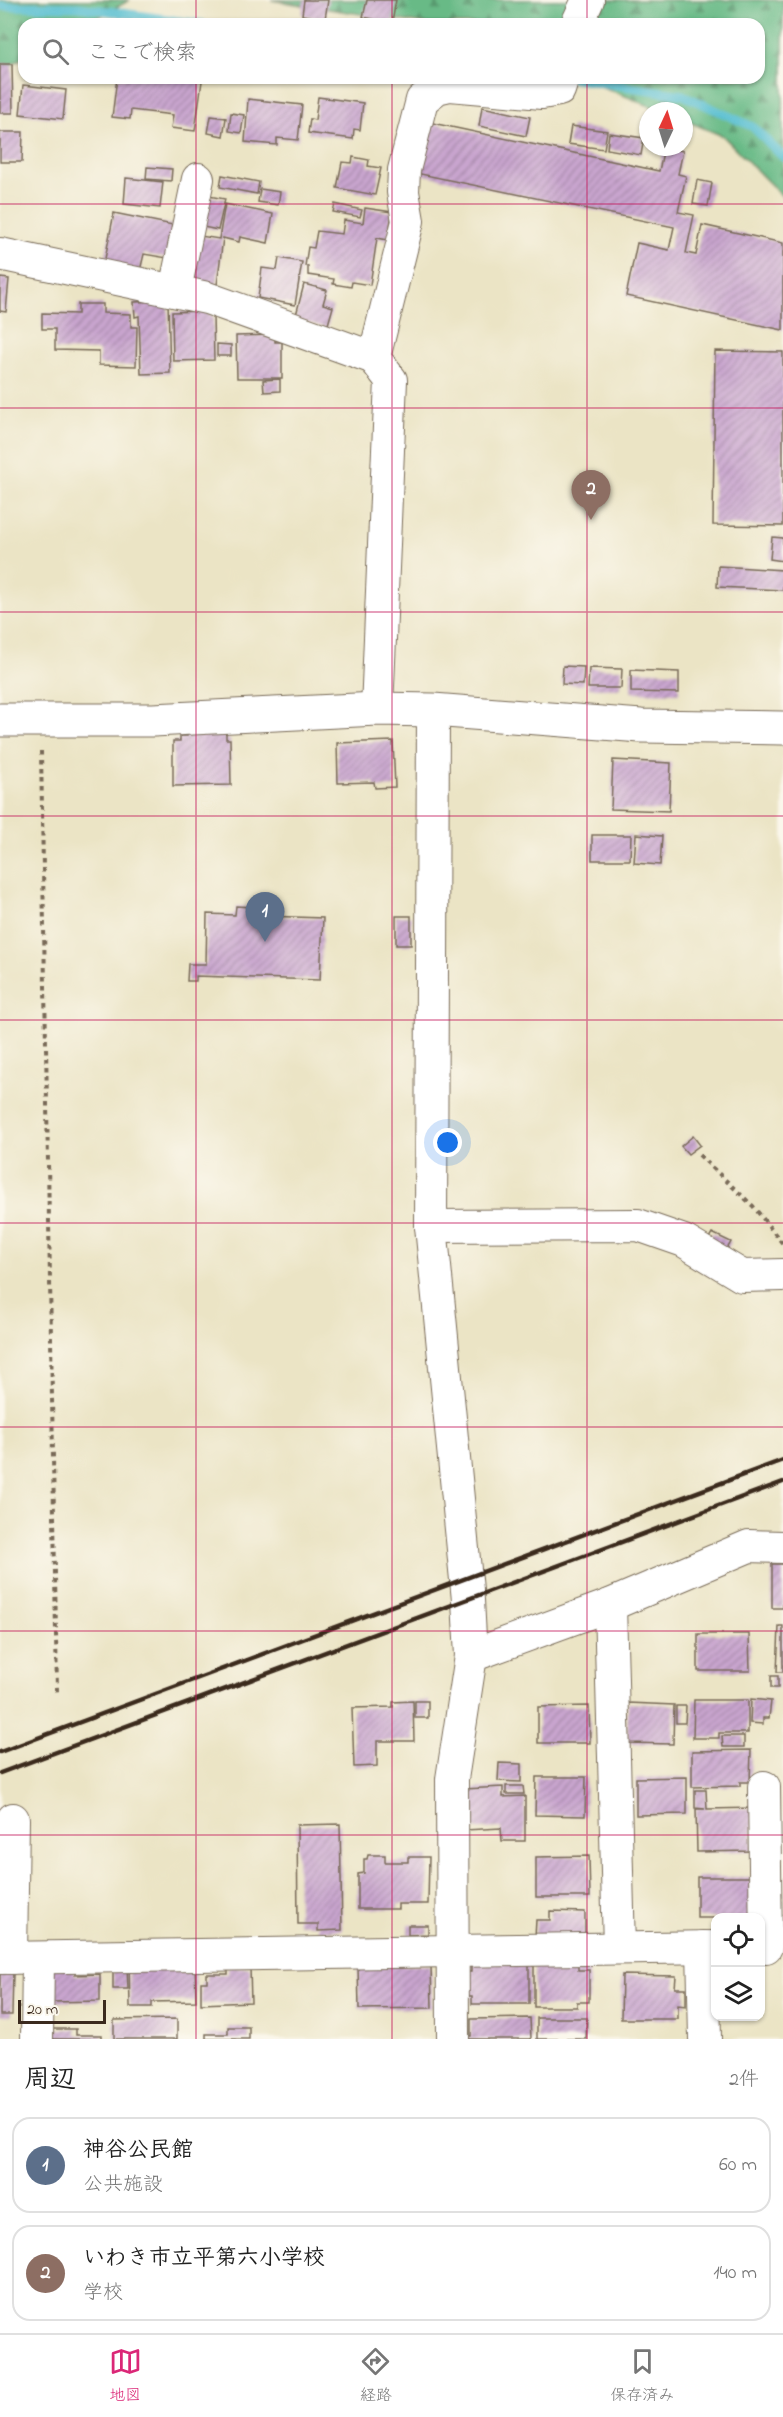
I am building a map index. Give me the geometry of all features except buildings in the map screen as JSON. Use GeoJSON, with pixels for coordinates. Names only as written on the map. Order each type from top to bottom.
{"type":"FeatureCollection","features":[{"type":"Feature","properties":{"kind":"street"},"geometry":{"type":"LineString","coordinates":[[580,18],[588,0]]}},
{"type":"Feature","properties":{"kind":"street"},"geometry":{"type":"LineString","coordinates":[[374,358],[408,221],[402,192],[404,170],[422,100],[437,88],[450,85],[542,93],[559,90],[561,84]]}},
{"type":"Feature","properties":{"kind":"street"},"geometry":{"type":"LineString","coordinates":[[176,290],[198,179]]}},
{"type":"Feature","properties":{"kind":"street"},"geometry":{"type":"LineString","coordinates":[[0,254],[207,298],[374,358],[391,380],[377,710]]}},
{"type":"Feature","properties":{"kind":"street"},"geometry":{"type":"LineString","coordinates":[[0,720],[153,720],[377,710],[433,710],[641,726],[783,728]]}},
{"type":"Feature","properties":{"kind":"street"},"geometry":{"type":"LineString","coordinates":[[433,710],[431,1226],[468,1599],[471,1656],[452,1779],[453,2039]]}},
{"type":"Feature","properties":{"kind":"street"},"geometry":{"type":"LineString","coordinates":[[431,1226],[638,1225],[684,1241],[742,1276],[783,1275]]}},
{"type":"Feature","properties":{"kind":"street"},"geometry":{"type":"LineString","coordinates":[[471,1656],[610,1605],[749,1546],[783,1547]]}},
{"type":"Feature","properties":{"kind":"street"},"geometry":{"type":"LineString","coordinates":[[610,1605],[619,1948]]}},
{"type":"Feature","properties":{"kind":"street"},"geometry":{"type":"LineString","coordinates":[[764,1787],[770,1947]]}},
{"type":"Feature","properties":{"kind":"street"},"geometry":{"type":"LineString","coordinates":[[13,1819],[16,1958],[37,2039]]}},
{"type":"Feature","properties":{"kind":"street"},"geometry":{"type":"LineString","coordinates":[[16,1958],[709,1947],[705,2039]]}},
{"type":"Feature","properties":{"kind":"path"},"geometry":{"type":"LineString","coordinates":[[41,720],[57,1692]]}},
{"type":"Feature","properties":{"kind":"path"},"geometry":{"type":"LineString","coordinates":[[699,1155],[753,1206],[783,1245]]}},
{"type":"Feature","properties":{"kind":"green space"},"geometry":{"type":"Polygon","coordinates":[[[0,0],[130,0],[97,18],[18,18],[18,60],[12,64],[0,64],[0,0]]]}},
{"type":"Feature","properties":{"kind":"green space"},"geometry":{"type":"Polygon","coordinates":[[[271,0],[783,0],[783,197],[723,136],[693,124],[693,102],[640,102],[596,84],[765,84],[765,18],[386,18],[271,0]]]}},
{"type":"Feature","properties":{"kind":"waterway"},"geometry":{"type":"LineString","coordinates":[[0,6],[78,7],[158,18]]}},
{"type":"Feature","properties":{"kind":"waterway"},"geometry":{"type":"LineString","coordinates":[[611,84],[683,95],[753,127],[783,157]]}},
{"type":"Feature","properties":{"kind":"railway"},"geometry":{"type":"LineString","coordinates":[[0,1752],[783,1460]]}},
{"type":"Feature","properties":{"kind":"railway"},"geometry":{"type":"LineString","coordinates":[[0,1773],[783,1482]]}},
{"type":"Feature","properties":{"kind":"place","name":"いわき市立平第六小学校"},"geometry":{"type":"Point","coordinates":[591,520]}},
{"type":"Feature","properties":{"kind":"place","name":"神谷公民館"},"geometry":{"type":"Point","coordinates":[265,942]}}]}
